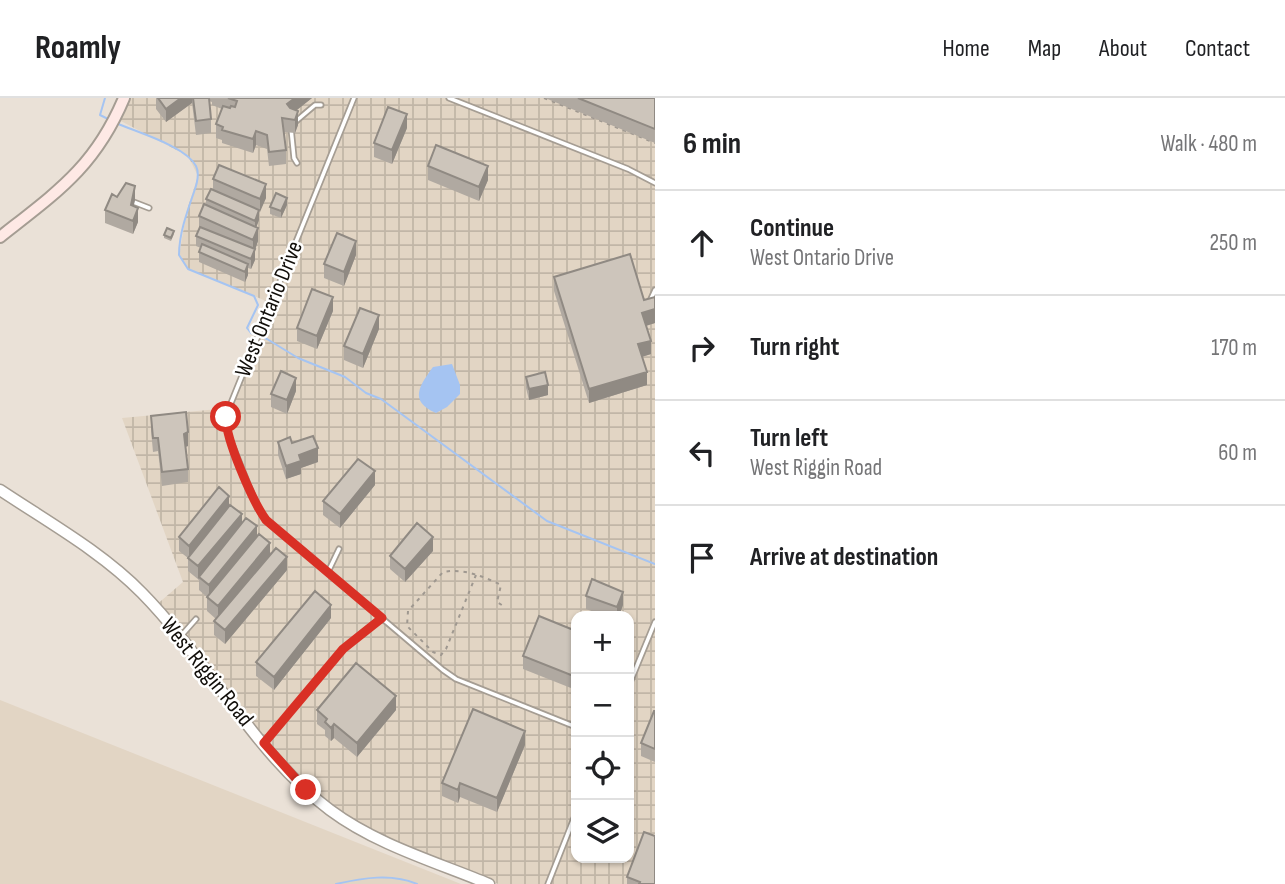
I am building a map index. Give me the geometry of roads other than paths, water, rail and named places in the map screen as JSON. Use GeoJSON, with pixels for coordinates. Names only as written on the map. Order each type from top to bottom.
{"type":"FeatureCollection","features":[{"type":"Feature","properties":{"kind":"main road"},"geometry":{"type":"LineString","coordinates":[[0,237],[74,176],[93,156],[124,98]]}},
{"type":"Feature","properties":{"kind":"street","name":"West Riggin Road"},"geometry":{"type":"LineString","coordinates":[[0,490],[126,578],[155,606],[264,743],[306,790],[353,825],[379,839],[489,884]]}},
{"type":"Feature","properties":{"kind":"lane","name":"West Ontario Drive"},"geometry":{"type":"LineString","coordinates":[[354,98],[229,408],[226,422],[228,434],[258,509],[266,520],[456,679],[571,725]]}},
{"type":"Feature","properties":{"kind":"lane"},"geometry":{"type":"LineString","coordinates":[[449,98],[628,169],[655,183]]}},
{"type":"Feature","properties":{"kind":"lane"},"geometry":{"type":"LineString","coordinates":[[298,163],[294,158],[290,126],[315,105],[321,105]]}},
{"type":"Feature","properties":{"kind":"lane"},"geometry":{"type":"LineString","coordinates":[[123,198],[149,208]]}},
{"type":"Feature","properties":{"kind":"lane"},"geometry":{"type":"LineString","coordinates":[[649,305],[655,290]]}},
{"type":"Feature","properties":{"kind":"lane"},"geometry":{"type":"LineString","coordinates":[[328,572],[339,549]]}},
{"type":"Feature","properties":{"kind":"lane"},"geometry":{"type":"LineString","coordinates":[[264,743],[343,649],[382,618]]}},
{"type":"Feature","properties":{"kind":"lane"},"geometry":{"type":"LineString","coordinates":[[180,638],[196,619]]}},
{"type":"Feature","properties":{"kind":"lane"},"geometry":{"type":"LineString","coordinates":[[634,674],[655,622]]}},
{"type":"Feature","properties":{"kind":"lane"},"geometry":{"type":"LineString","coordinates":[[548,884],[571,826]]}},
{"type":"Feature","properties":{"kind":"water"},"geometry":{"type":"Polygon","coordinates":[[[452,364],[460,385],[460,394],[447,407],[436,413],[422,403],[419,392],[433,367],[452,364]]]}},
{"type":"Feature","properties":{"kind":"waterway"},"geometry":{"type":"LineString","coordinates":[[105,98],[100,115],[108,119]]}},
{"type":"Feature","properties":{"kind":"waterway"},"geometry":{"type":"LineString","coordinates":[[116,123],[172,146],[191,159],[196,166],[197,182],[180,239],[179,255],[188,269],[254,296],[258,305],[247,328],[251,333],[267,339],[298,358],[345,377],[366,393],[381,399],[547,521],[655,564]]}},
{"type":"Feature","properties":{"kind":"waterway"},"geometry":{"type":"LineString","coordinates":[[336,884],[366,878],[397,879],[417,884]]}}]}
